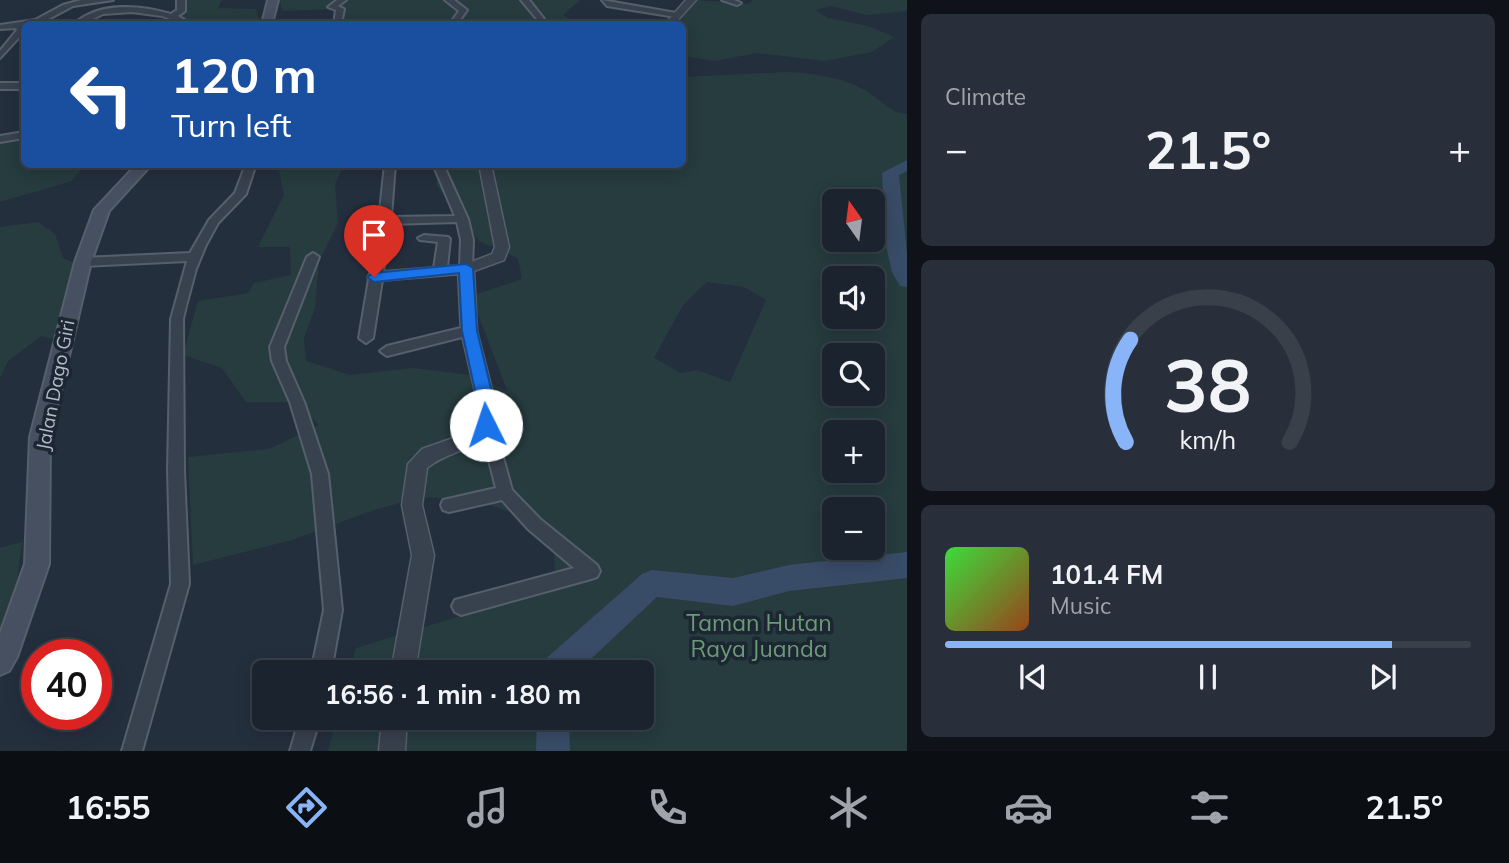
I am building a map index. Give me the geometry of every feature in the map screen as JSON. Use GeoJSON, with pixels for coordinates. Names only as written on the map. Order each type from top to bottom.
{"type":"FeatureCollection","features":[{"type":"Feature","properties":{"kind":"main road"},"geometry":{"type":"LineString","coordinates":[[268,21],[273,0]]}},
{"type":"Feature","properties":{"kind":"main road","name":"Jalan Dago Giri"},"geometry":{"type":"LineString","coordinates":[[0,662],[8,648],[37,564],[40,437],[83,262],[102,210],[141,168]]}},
{"type":"Feature","properties":{"kind":"street"},"geometry":{"type":"LineString","coordinates":[[41,21],[70,5],[109,0]]}},
{"type":"Feature","properties":{"kind":"street"},"geometry":{"type":"LineString","coordinates":[[170,18],[181,11],[181,0]]}},
{"type":"Feature","properties":{"kind":"street"},"geometry":{"type":"LineString","coordinates":[[338,21],[340,9],[332,7],[342,0]]}},
{"type":"Feature","properties":{"kind":"street"},"geometry":{"type":"LineString","coordinates":[[449,0],[463,10],[456,21]]}},
{"type":"Feature","properties":{"kind":"street"},"geometry":{"type":"LineString","coordinates":[[524,0],[542,21]]}},
{"type":"Feature","properties":{"kind":"street"},"geometry":{"type":"LineString","coordinates":[[606,0],[607,4],[676,15]]}},
{"type":"Feature","properties":{"kind":"street"},"geometry":{"type":"LineString","coordinates":[[671,21],[691,0]]}},
{"type":"Feature","properties":{"kind":"street"},"geometry":{"type":"LineString","coordinates":[[726,0],[737,3]]}},
{"type":"Feature","properties":{"kind":"street"},"geometry":{"type":"LineString","coordinates":[[82,21],[93,14],[113,10],[136,10],[179,21]]}},
{"type":"Feature","properties":{"kind":"street"},"geometry":{"type":"LineString","coordinates":[[0,27],[21,25]]}},
{"type":"Feature","properties":{"kind":"street"},"geometry":{"type":"LineString","coordinates":[[0,56],[21,30]]}},
{"type":"Feature","properties":{"kind":"street"},"geometry":{"type":"LineString","coordinates":[[0,86],[21,86]]}},
{"type":"Feature","properties":{"kind":"street"},"geometry":{"type":"LineString","coordinates":[[0,139],[21,136]]}},
{"type":"Feature","properties":{"kind":"street"},"geometry":{"type":"LineString","coordinates":[[132,751],[180,584],[176,495],[177,319],[194,257],[216,218],[235,201],[252,174],[251,168]]}},
{"type":"Feature","properties":{"kind":"street"},"geometry":{"type":"LineString","coordinates":[[366,338],[385,221],[390,168]]}},
{"type":"Feature","properties":{"kind":"street"},"geometry":{"type":"LineString","coordinates":[[440,168],[462,219],[467,240],[470,331],[489,413],[486,425],[505,493],[534,524],[591,571],[461,607]]}},
{"type":"Feature","properties":{"kind":"street"},"geometry":{"type":"LineString","coordinates":[[374,277],[466,268],[499,257],[502,247],[486,168]]}},
{"type":"Feature","properties":{"kind":"street"},"geometry":{"type":"LineString","coordinates":[[385,221],[462,219]]}},
{"type":"Feature","properties":{"kind":"street"},"geometry":{"type":"LineString","coordinates":[[424,237],[445,240],[440,271]]}},
{"type":"Feature","properties":{"kind":"street"},"geometry":{"type":"LineString","coordinates":[[83,262],[194,257]]}},
{"type":"Feature","properties":{"kind":"street"},"geometry":{"type":"LineString","coordinates":[[313,257],[277,347],[279,361],[297,402],[320,474],[333,610],[323,660]]}},
{"type":"Feature","properties":{"kind":"street"},"geometry":{"type":"LineString","coordinates":[[387,351],[470,331]]}},
{"type":"Feature","properties":{"kind":"street"},"geometry":{"type":"LineString","coordinates":[[405,660],[423,555],[412,505],[418,464],[429,455],[463,442],[486,425]]}},
{"type":"Feature","properties":{"kind":"street"},"geometry":{"type":"LineString","coordinates":[[449,505],[505,493]]}},
{"type":"Feature","properties":{"kind":"street"},"geometry":{"type":"LineString","coordinates":[[300,751],[306,730]]}},
{"type":"Feature","properties":{"kind":"street"},"geometry":{"type":"LineString","coordinates":[[392,751],[394,730]]}},
{"type":"Feature","properties":{"kind":"green space"},"geometry":{"type":"Polygon","coordinates":[[[188,0],[226,0],[221,1],[218,8],[256,9],[259,21],[184,21],[176,14],[188,0]]]}},
{"type":"Feature","properties":{"kind":"green space"},"geometry":{"type":"Polygon","coordinates":[[[280,0],[580,0],[563,15],[574,21],[339,21],[343,9],[282,11],[280,0]]]}},
{"type":"Feature","properties":{"kind":"green space"},"geometry":{"type":"Polygon","coordinates":[[[698,0],[749,4],[752,0],[907,0],[907,11],[867,15],[831,6],[815,10],[828,18],[868,26],[894,37],[872,52],[825,61],[757,53],[715,61],[686,56],[686,21],[678,21],[698,0]]]}},
{"type":"Feature","properties":{"kind":"green space","name":"Taman Hutan Raya Juanda"},"geometry":{"type":"Polygon","coordinates":[[[785,72],[816,75],[856,86],[890,108],[907,114],[907,751],[328,751],[334,730],[654,730],[654,660],[352,660],[356,648],[555,587],[554,546],[526,517],[475,500],[422,497],[374,510],[292,540],[193,565],[188,457],[269,449],[319,425],[293,402],[246,402],[222,368],[183,355],[198,301],[248,293],[254,283],[291,275],[290,247],[258,247],[284,195],[281,168],[343,168],[335,184],[338,223],[319,261],[315,308],[304,338],[306,361],[350,375],[413,368],[471,375],[507,390],[471,296],[522,279],[518,258],[479,241],[436,184],[441,168],[686,168],[686,77],[785,72]],[[707,282],[683,305],[654,358],[681,373],[697,370],[730,382],[766,300],[744,287],[707,282]]]}},
{"type":"Feature","properties":{"kind":"green space"},"geometry":{"type":"Polygon","coordinates":[[[21,137],[21,168],[82,168],[72,181],[0,202],[0,142],[21,137]]]}},
{"type":"Feature","properties":{"kind":"green space"},"geometry":{"type":"Polygon","coordinates":[[[38,222],[55,234],[63,258],[80,266],[60,341],[41,336],[8,361],[0,378],[0,227],[38,222]]]}},
{"type":"Feature","properties":{"kind":"green space"},"geometry":{"type":"Polygon","coordinates":[[[22,542],[14,606],[0,634],[0,548],[22,542]]]}},
{"type":"Feature","properties":{"kind":"waterway"},"geometry":{"type":"LineString","coordinates":[[907,165],[890,173],[898,260],[907,281]]}},
{"type":"Feature","properties":{"kind":"waterway"},"geometry":{"type":"LineString","coordinates":[[567,660],[652,583],[733,592],[789,578],[907,565]]}},
{"type":"Feature","properties":{"kind":"waterway"},"geometry":{"type":"LineString","coordinates":[[553,730],[553,751]]}},
{"type":"Feature","properties":{"kind":"route"},"geometry":{"type":"LineString","coordinates":[[374,277],[466,268],[470,331],[489,413],[486,425]]}}]}
